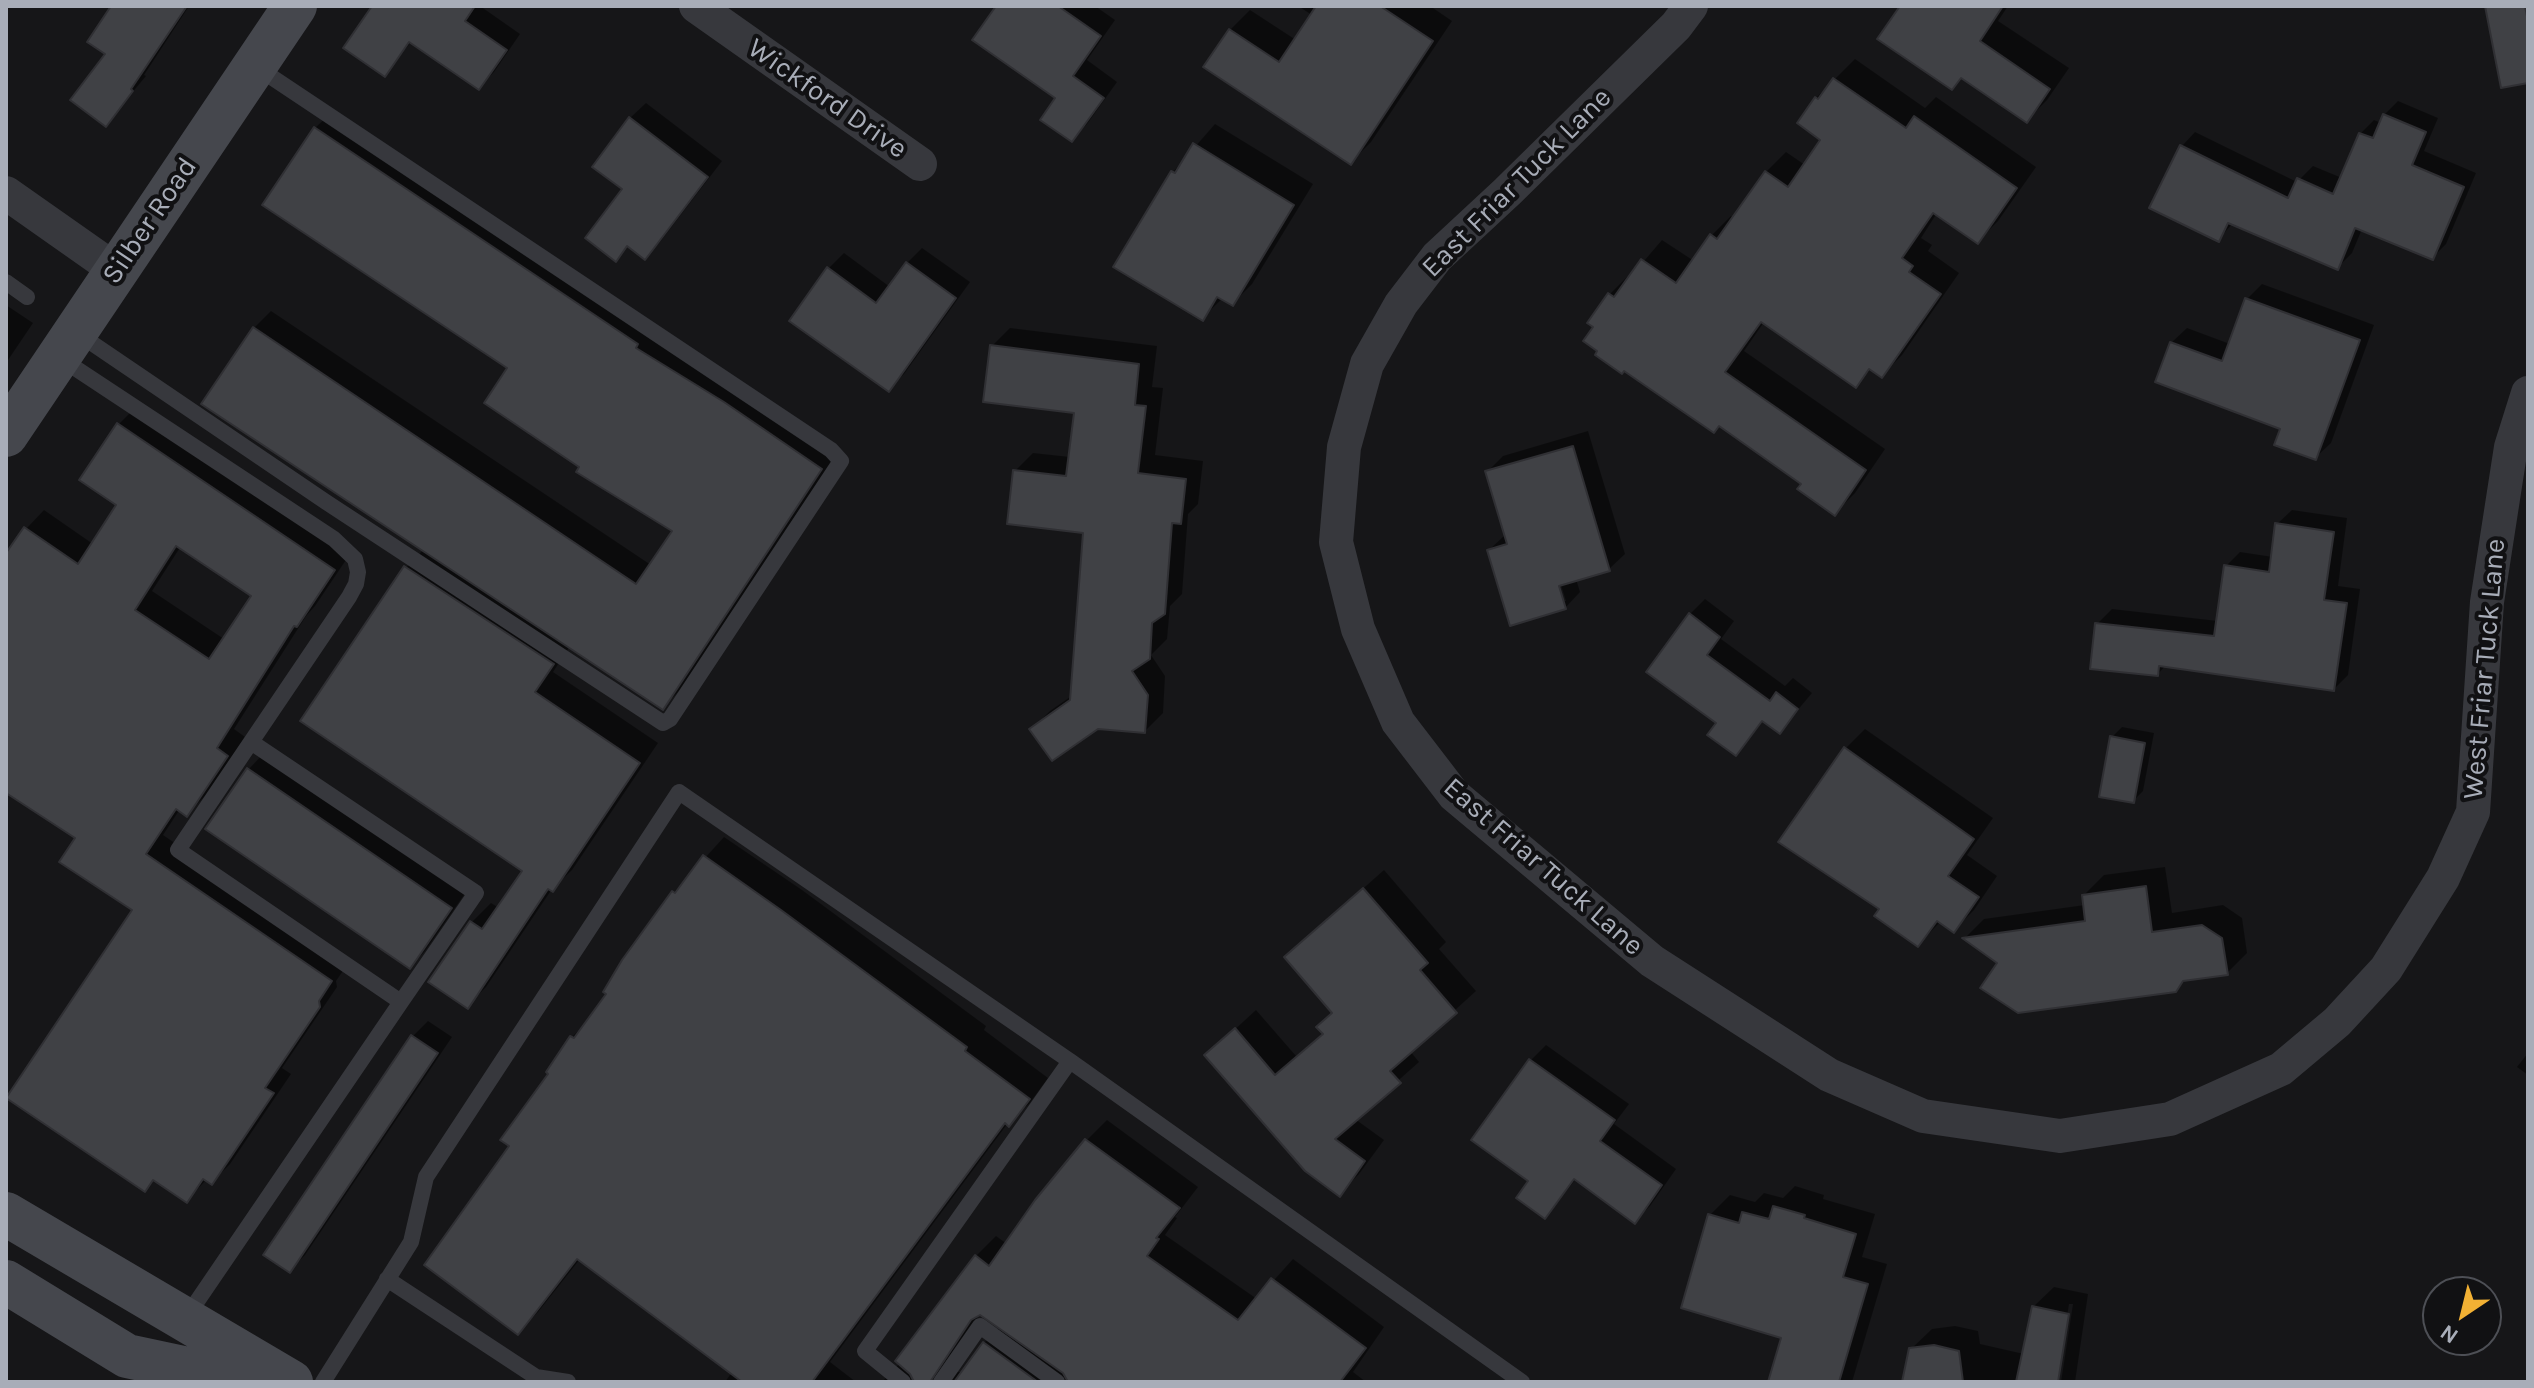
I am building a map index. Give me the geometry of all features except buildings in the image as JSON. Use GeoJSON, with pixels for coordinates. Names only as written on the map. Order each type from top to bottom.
{"type":"FeatureCollection","features":[{"type":"Feature","properties":{"kind":"main road","name":"Silber Road"},"geometry":{"type":"LineString","coordinates":[[6,435],[295,6]]}},
{"type":"Feature","properties":{"kind":"main road"},"geometry":{"type":"LineString","coordinates":[[6,1214],[291,1382]]}},
{"type":"Feature","properties":{"kind":"main road"},"geometry":{"type":"LineString","coordinates":[[6,1282],[127,1356],[249,1382]]}},
{"type":"Feature","properties":{"kind":"street","name":"Wickford Drive"},"geometry":{"type":"LineString","coordinates":[[696,6],[920,164]]}},
{"type":"Feature","properties":{"kind":"street","name":"East Friar Tuck Lane"},"geometry":{"type":"LineString","coordinates":[[1691,6],[1656,46],[1437,257],[1401,304],[1367,364],[1344,447],[1336,542],[1358,629],[1398,722],[1454,795],[1652,961],[1829,1075],[1923,1116],[2001,1127]]}},
{"type":"Feature","properties":{"kind":"street"},"geometry":{"type":"LineString","coordinates":[[6,193],[117,271]]}},
{"type":"Feature","properties":{"kind":"street","name":"West Friar Tuck Lane"},"geometry":{"type":"LineString","coordinates":[[2001,1127],[2060,1136],[2170,1119],[2281,1069],[2337,1022],[2386,969],[2443,878],[2473,812],[2487,602],[2511,447],[2528,393]]}},
{"type":"Feature","properties":{"kind":"lane"},"geometry":{"type":"LineString","coordinates":[[67,344],[326,502],[650,715],[663,723],[670,719],[841,461],[819,441],[254,65]]}},
{"type":"Feature","properties":{"kind":"lane"},"geometry":{"type":"LineString","coordinates":[[6,282],[27,297]]}},
{"type":"Feature","properties":{"kind":"lane"},"geometry":{"type":"LineString","coordinates":[[67,344],[334,539],[355,559],[358,572],[349,597],[178,850],[401,1002]]}},
{"type":"Feature","properties":{"kind":"lane"},"geometry":{"type":"LineString","coordinates":[[184,1321],[476,893],[251,742]]}},
{"type":"Feature","properties":{"kind":"lane"},"geometry":{"type":"LineString","coordinates":[[323,1382],[411,1242],[426,1177],[679,792],[1070,1061],[1522,1382]]}},
{"type":"Feature","properties":{"kind":"lane"},"geometry":{"type":"LineString","coordinates":[[903,1382],[865,1351],[1070,1061]]}},
{"type":"Feature","properties":{"kind":"lane"},"geometry":{"type":"LineString","coordinates":[[387,1279],[536,1377],[568,1382]]}},
{"type":"Feature","properties":{"kind":"lane"},"geometry":{"type":"LineString","coordinates":[[941,1382],[980,1326],[1057,1382]]}}]}
